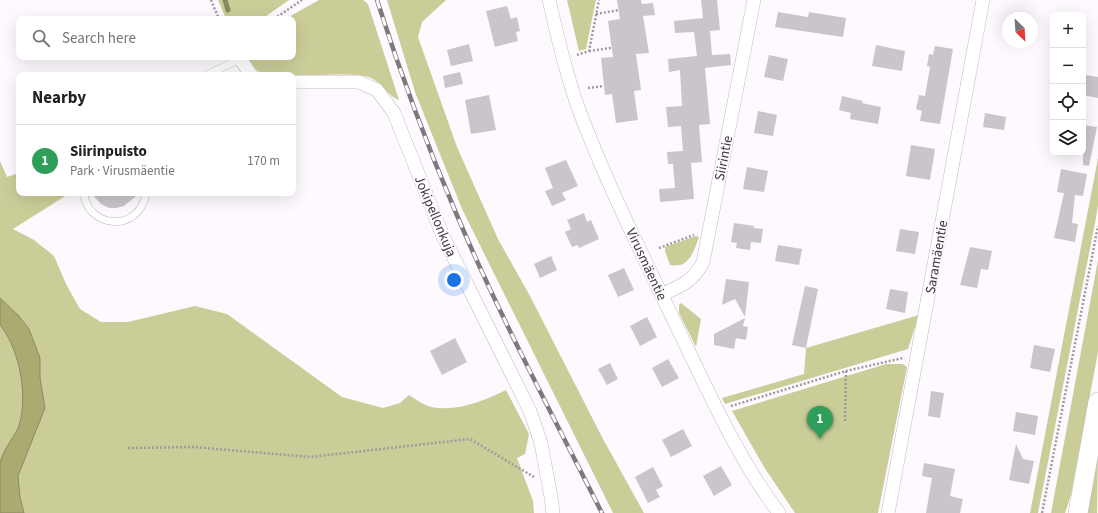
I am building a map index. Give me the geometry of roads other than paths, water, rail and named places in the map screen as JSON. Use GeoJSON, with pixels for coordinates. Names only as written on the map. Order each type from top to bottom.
{"type":"FeatureCollection","features":[{"type":"Feature","properties":{"kind":"main road"},"geometry":{"type":"LineString","coordinates":[[1078,513],[1098,402]]}},
{"type":"Feature","properties":{"kind":"street","name":"Virusmäentie"},"geometry":{"type":"LineString","coordinates":[[549,0],[560,49],[585,126],[661,295],[728,431],[751,473],[779,513]]}},
{"type":"Feature","properties":{"kind":"street","name":"Siirintie"},"geometry":{"type":"LineString","coordinates":[[661,295],[683,286],[696,275],[703,262],[754,0]]}},
{"type":"Feature","properties":{"kind":"street","name":"Saramäentie"},"geometry":{"type":"LineString","coordinates":[[888,513],[983,0]]}},
{"type":"Feature","properties":{"kind":"street"},"geometry":{"type":"LineString","coordinates":[[241,60],[249,72]]}},
{"type":"Feature","properties":{"kind":"street","name":"Jokipellonkuja"},"geometry":{"type":"LineString","coordinates":[[296,82],[359,82],[369,85],[377,90],[394,113],[440,229],[530,410],[541,443],[553,513]]}},
{"type":"Feature","properties":{"kind":"lane"},"geometry":{"type":"LineString","coordinates":[[212,72],[236,60]]}},
{"type":"Feature","properties":{"kind":"lane"},"geometry":{"type":"LineString","coordinates":[[84,196],[91,210],[99,217],[120,222],[131,218],[139,212],[145,196]]}},
{"type":"Feature","properties":{"kind":"waterway"},"geometry":{"type":"LineString","coordinates":[[225,0],[228,10]]}},
{"type":"Feature","properties":{"kind":"railway"},"geometry":{"type":"LineString","coordinates":[[377,0],[404,81],[424,134],[473,251],[526,364],[602,513]]}},
{"type":"Feature","properties":{"kind":"place","name":"Siirinpuisto"},"geometry":{"type":"Point","coordinates":[820,439]}}]}
